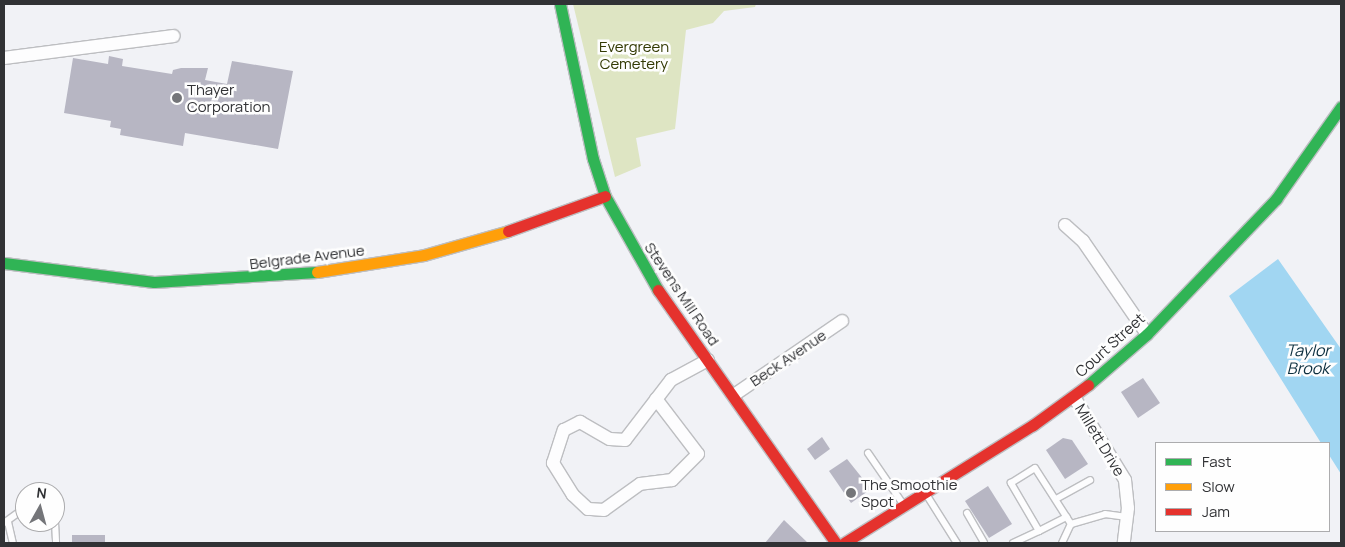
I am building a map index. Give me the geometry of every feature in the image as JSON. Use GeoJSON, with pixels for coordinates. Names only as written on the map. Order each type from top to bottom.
{"type":"FeatureCollection","features":[{"type":"Feature","properties":{"kind":"street","name":"Stevens Mill Road"},"geometry":{"type":"LineString","coordinates":[[560,4],[593,159],[605,196],[645,271],[734,395],[836,543]]}},
{"type":"Feature","properties":{"kind":"street"},"geometry":{"type":"LineString","coordinates":[[4,58],[174,36]]}},
{"type":"Feature","properties":{"kind":"street","name":"Court Street"},"geometry":{"type":"LineString","coordinates":[[844,543],[1074,397],[1147,334],[1276,199],[1341,107]]}},
{"type":"Feature","properties":{"kind":"street","name":"Belgrade Avenue"},"geometry":{"type":"LineString","coordinates":[[4,263],[154,282],[306,274],[452,248],[605,196]]}},
{"type":"Feature","properties":{"kind":"street"},"geometry":{"type":"LineString","coordinates":[[1065,225],[1083,241],[1147,334]]}},
{"type":"Feature","properties":{"kind":"street","name":"Beck Avenue"},"geometry":{"type":"LineString","coordinates":[[734,395],[842,321]]}},
{"type":"Feature","properties":{"kind":"street"},"geometry":{"type":"LineString","coordinates":[[656,398],[698,454],[672,480],[640,484],[604,510],[588,509],[573,495],[553,463],[564,430],[580,422],[610,438],[625,440],[656,398],[671,380],[708,360]]}},
{"type":"Feature","properties":{"kind":"street","name":"Millett Drive"},"geometry":{"type":"LineString","coordinates":[[1074,397],[1121,472],[1127,488],[1127,517],[1124,543]]}},
{"type":"Feature","properties":{"kind":"lane"},"geometry":{"type":"LineString","coordinates":[[868,453],[903,505]]}},
{"type":"Feature","properties":{"kind":"lane"},"geometry":{"type":"LineString","coordinates":[[1039,531],[1011,483],[1012,479],[1038,470],[1071,524]]}},
{"type":"Feature","properties":{"kind":"lane"},"geometry":{"type":"LineString","coordinates":[[1056,499],[1090,480]]}},
{"type":"Feature","properties":{"kind":"lane"},"geometry":{"type":"LineString","coordinates":[[924,492],[957,543]]}},
{"type":"Feature","properties":{"kind":"lane"},"geometry":{"type":"LineString","coordinates":[[967,514],[984,543]]}},
{"type":"Feature","properties":{"kind":"lane"},"geometry":{"type":"LineString","coordinates":[[1062,543],[1071,524],[1105,514],[1127,517]]}},
{"type":"Feature","properties":{"kind":"lane"},"geometry":{"type":"LineString","coordinates":[[1013,543],[1067,517]]}},
{"type":"Feature","properties":{"kind":"lane"},"geometry":{"type":"LineString","coordinates":[[6,522],[13,543]]}},
{"type":"Feature","properties":{"kind":"green space","name":"Evergreen Cemetery"},"geometry":{"type":"Polygon","coordinates":[[[573,4],[756,4],[755,7],[724,11],[713,23],[686,30],[675,129],[636,138],[641,166],[615,177],[573,4]]]}},
{"type":"Feature","properties":{"kind":"water","name":"Taylor Brook"},"geometry":{"type":"Polygon","coordinates":[[[1278,259],[1341,349],[1341,474],[1330,457],[1330,442],[1320,442],[1229,296],[1278,259]]]}},
{"type":"Feature","properties":{"kind":"building","name":"Thayer Corporation"},"geometry":{"type":"Polygon","coordinates":[[[109,56],[123,59],[122,66],[172,74],[173,70],[181,68],[208,68],[205,80],[227,84],[232,61],[293,71],[278,149],[185,133],[183,146],[120,135],[121,129],[110,127],[111,121],[64,113],[73,58],[108,64],[109,56]]]}},
{"type":"Feature","properties":{"kind":"building"},"geometry":{"type":"Polygon","coordinates":[[[1143,378],[1160,403],[1138,418],[1121,392],[1143,378]]]}},
{"type":"Feature","properties":{"kind":"building"},"geometry":{"type":"Polygon","coordinates":[[[822,437],[830,449],[815,460],[807,449],[822,437]]]}},
{"type":"Feature","properties":{"kind":"building"},"geometry":{"type":"Polygon","coordinates":[[[1063,438],[1072,440],[1088,464],[1065,479],[1046,450],[1063,438]]]}},
{"type":"Feature","properties":{"kind":"building"},"geometry":{"type":"Polygon","coordinates":[[[847,459],[871,489],[851,503],[829,471],[847,459]]]}},
{"type":"Feature","properties":{"kind":"building"},"geometry":{"type":"Polygon","coordinates":[[[988,486],[1012,524],[989,538],[965,501],[988,486]]]}},
{"type":"Feature","properties":{"kind":"building"},"geometry":{"type":"Polygon","coordinates":[[[784,520],[808,543],[765,543],[784,520]]]}},
{"type":"Feature","properties":{"kind":"building"},"geometry":{"type":"Polygon","coordinates":[[[72,535],[105,535],[105,543],[72,543],[72,535]]]}},
{"type":"Feature","properties":{"kind":"traffic: fast"},"geometry":{"type":"LineString","coordinates":[[560,4],[593,159],[605,196],[658,290]]}},
{"type":"Feature","properties":{"kind":"traffic: fast"},"geometry":{"type":"LineString","coordinates":[[1088,385],[1147,334],[1276,199],[1341,107]]}},
{"type":"Feature","properties":{"kind":"traffic: fast"},"geometry":{"type":"LineString","coordinates":[[4,263],[154,282],[317,272]]}},
{"type":"Feature","properties":{"kind":"traffic: slow"},"geometry":{"type":"LineString","coordinates":[[317,272],[424,255],[508,231]]}},
{"type":"Feature","properties":{"kind":"traffic: jam"},"geometry":{"type":"LineString","coordinates":[[508,231],[605,196]]}},
{"type":"Feature","properties":{"kind":"traffic: jam"},"geometry":{"type":"LineString","coordinates":[[658,290],[836,543]]}},
{"type":"Feature","properties":{"kind":"traffic: jam"},"geometry":{"type":"LineString","coordinates":[[844,543],[1033,425],[1088,385]]}},
{"type":"Feature","properties":{"kind":"place","name":"Thayer Corporation"},"geometry":{"type":"Point","coordinates":[177,98]}},
{"type":"Feature","properties":{"kind":"place","name":"The Smoothie Spot"},"geometry":{"type":"Point","coordinates":[851,493]}}]}
